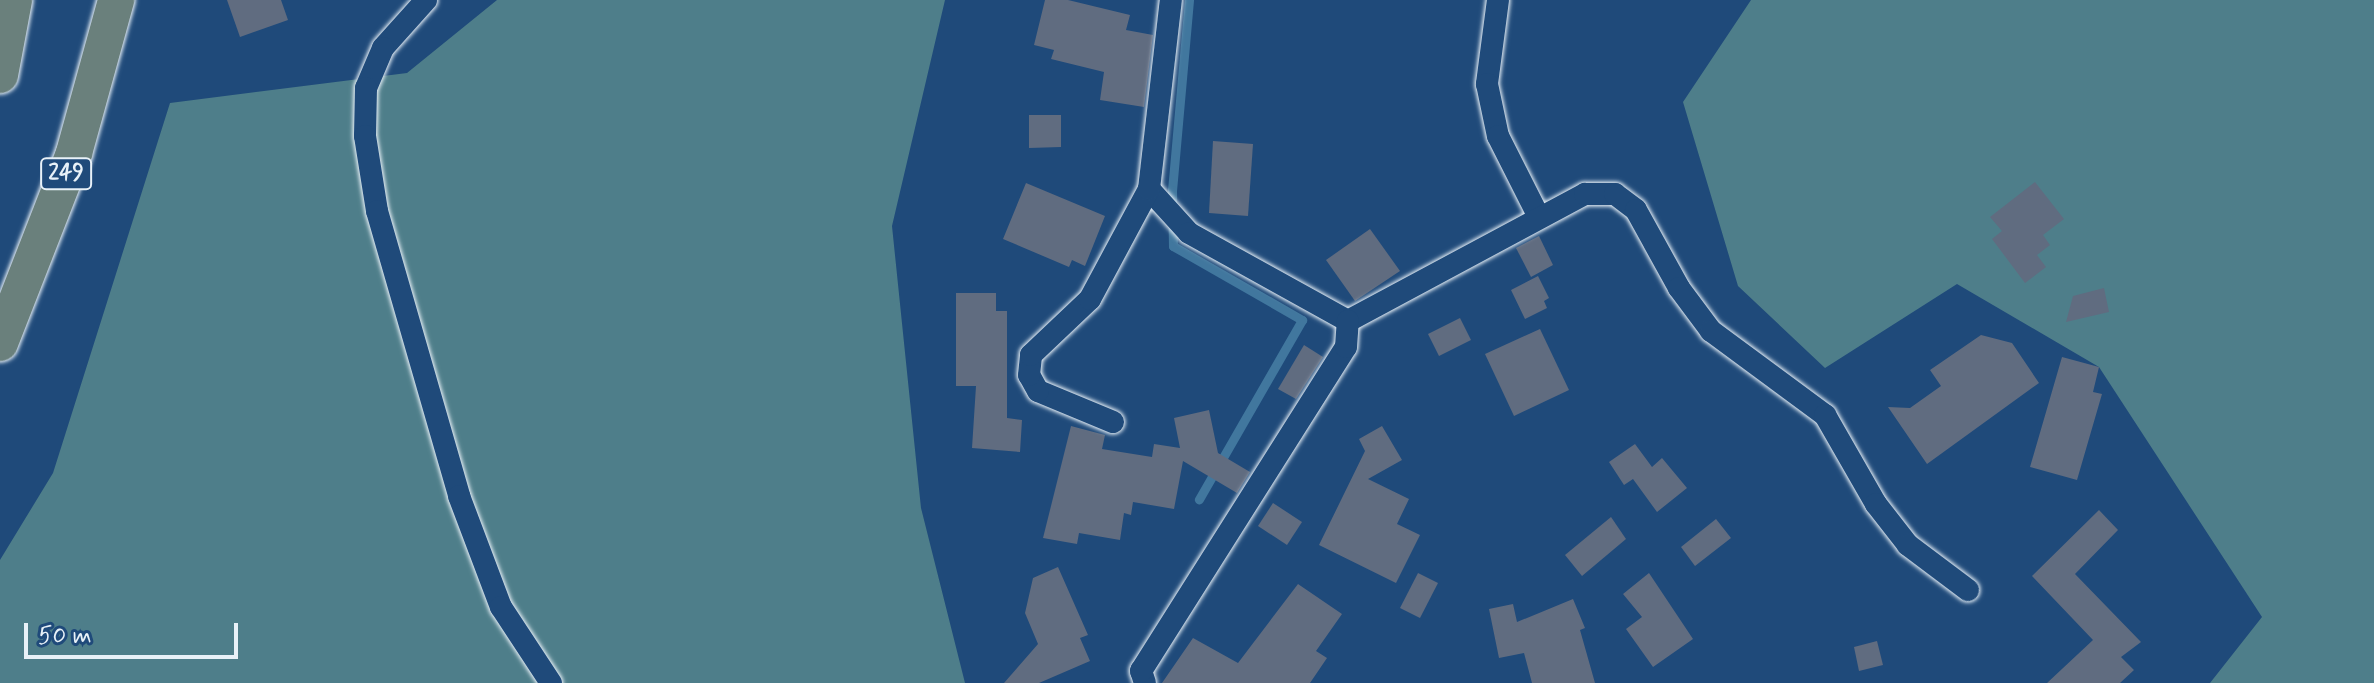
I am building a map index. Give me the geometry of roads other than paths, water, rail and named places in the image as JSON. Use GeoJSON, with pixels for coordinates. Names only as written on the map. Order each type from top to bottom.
{"type":"FeatureCollection","features":[{"type":"Feature","properties":{"kind":"highway"},"geometry":{"type":"LineString","coordinates":[[0,75],[14,0]]}},
{"type":"Feature","properties":{"kind":"highway","name":"249"},"geometry":{"type":"LineString","coordinates":[[0,343],[74,153],[116,0]]}},
{"type":"Feature","properties":{"kind":"street"},"geometry":{"type":"LineString","coordinates":[[426,0],[383,48],[366,88],[365,136],[377,211],[459,496],[501,607],[551,683]]}},
{"type":"Feature","properties":{"kind":"street"},"geometry":{"type":"LineString","coordinates":[[1113,422],[1038,391],[1029,375],[1031,355],[1090,299],[1149,189],[1171,0]]}},
{"type":"Feature","properties":{"kind":"street"},"geometry":{"type":"LineString","coordinates":[[1498,0],[1487,84],[1498,136],[1539,217]]}},
{"type":"Feature","properties":{"kind":"street"},"geometry":{"type":"LineString","coordinates":[[1149,189],[1189,233],[1348,321]]}},
{"type":"Feature","properties":{"kind":"street"},"geometry":{"type":"LineString","coordinates":[[1348,321],[1539,217],[1595,192],[1627,200],[1711,331],[1825,415],[1876,504],[1908,545],[1968,590]]}},
{"type":"Feature","properties":{"kind":"street"},"geometry":{"type":"LineString","coordinates":[[1145,683],[1141,671],[1346,347],[1348,321]]}},
{"type":"Feature","properties":{"kind":"waterway"},"geometry":{"type":"LineString","coordinates":[[1189,0],[1172,190],[1173,246],[1302,320],[1199,499]]}}]}
